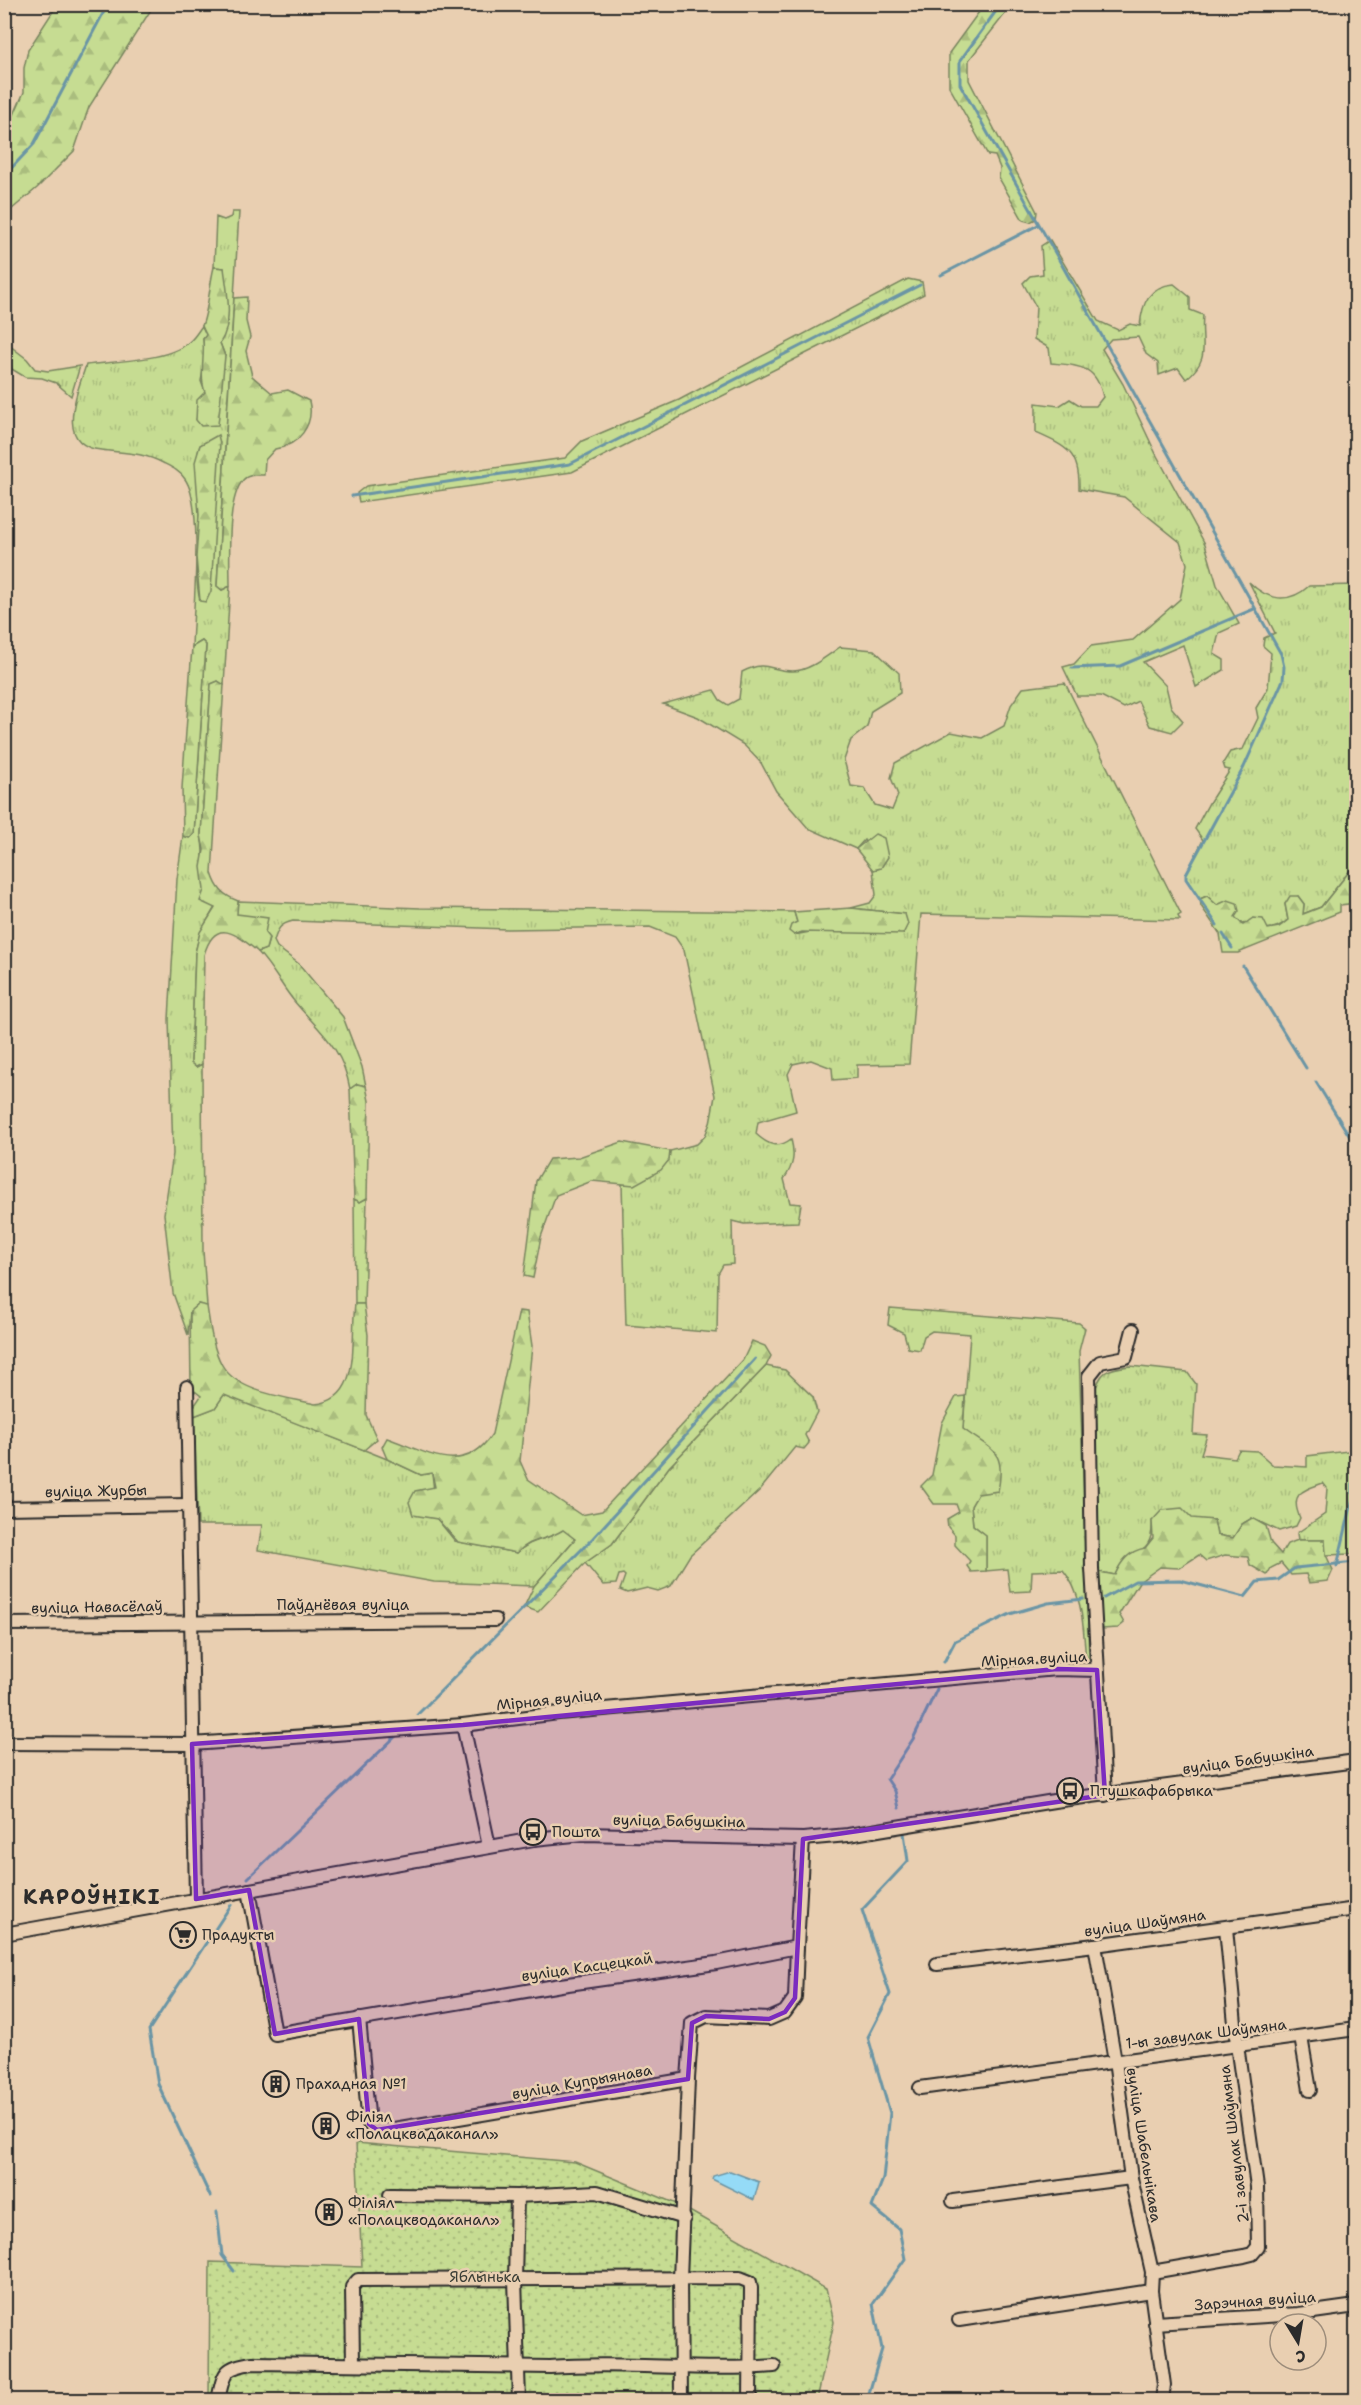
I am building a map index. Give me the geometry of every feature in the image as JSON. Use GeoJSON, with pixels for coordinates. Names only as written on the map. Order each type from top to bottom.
{"type":"FeatureCollection","features":[{"type":"Feature","properties":{"kind":"street"},"geometry":{"type":"LineString","coordinates":[[1105,1795],[1097,1670],[1089,1376],[1100,1362],[1126,1357],[1133,1330]]}},
{"type":"Feature","properties":{"kind":"street"},"geometry":{"type":"LineString","coordinates":[[188,1387],[195,1899]]}},
{"type":"Feature","properties":{"kind":"street","name":"вуліца Журбы"},"geometry":{"type":"LineString","coordinates":[[4,1508],[188,1505]]}},
{"type":"Feature","properties":{"kind":"street","name":"Паўднёвая вуліца"},"geometry":{"type":"LineString","coordinates":[[190,1621],[495,1620]]}},
{"type":"Feature","properties":{"kind":"street","name":"вуліца Навасёлаў"},"geometry":{"type":"LineString","coordinates":[[4,1624],[190,1621]]}},
{"type":"Feature","properties":{"kind":"street","name":"Мірная вуліца"},"geometry":{"type":"LineString","coordinates":[[4,1743],[192,1744],[463,1725],[558,1713],[1057,1670],[1097,1670]]}},
{"type":"Feature","properties":{"kind":"street"},"geometry":{"type":"LineString","coordinates":[[463,1725],[489,1846]]}},
{"type":"Feature","properties":{"kind":"street","name":"вуліца Бабушкіна"},"geometry":{"type":"LineString","coordinates":[[4,1934],[489,1846],[584,1834],[803,1839],[848,1835],[941,1818],[1356,1761]]}},
{"type":"Feature","properties":{"kind":"street"},"geometry":{"type":"LineString","coordinates":[[681,2400],[680,2278],[692,2023],[706,2016],[769,2019],[785,2012],[795,1998],[803,1839]]}},
{"type":"Feature","properties":{"kind":"street","name":"вуліца Касцецкай"},"geometry":{"type":"LineString","coordinates":[[249,1890],[275,2034],[716,1963],[797,1947]]}},
{"type":"Feature","properties":{"kind":"street","name":"вуліца Шаўмяна"},"geometry":{"type":"LineString","coordinates":[[937,1964],[1226,1928],[1356,1909]]}},
{"type":"Feature","properties":{"kind":"street","name":"2-і завулак Шаўмяна"},"geometry":{"type":"LineString","coordinates":[[1152,2272],[1244,2256],[1252,2254],[1258,2247],[1257,2187],[1237,2045],[1226,1928]]}},
{"type":"Feature","properties":{"kind":"street","name":"вуліца Шабельнікава"},"geometry":{"type":"LineString","coordinates":[[1095,1945],[1115,2061],[1131,2178],[1152,2272],[1151,2291],[1164,2385],[1162,2400]]}},
{"type":"Feature","properties":{"kind":"street","name":"вуліца Купрыянава"},"geometry":{"type":"LineString","coordinates":[[359,2019],[369,2124],[377,2130],[688,2079]]}},
{"type":"Feature","properties":{"kind":"street","name":"1-ы завулак Шаўмяна"},"geometry":{"type":"LineString","coordinates":[[920,2088],[1356,2029]]}},
{"type":"Feature","properties":{"kind":"street","name":"1-ы завулак Шаўмяна"},"geometry":{"type":"LineString","coordinates":[[1301,2037],[1310,2090]]}},
{"type":"Feature","properties":{"kind":"street"},"geometry":{"type":"LineString","coordinates":[[953,2200],[1131,2178]]}},
{"type":"Feature","properties":{"kind":"street"},"geometry":{"type":"LineString","coordinates":[[390,2195],[517,2196],[597,2192],[684,2218]]}},
{"type":"Feature","properties":{"kind":"street"},"geometry":{"type":"LineString","coordinates":[[517,2196],[515,2280],[519,2400]]}},
{"type":"Feature","properties":{"kind":"street"},"geometry":{"type":"LineString","coordinates":[[353,2364],[352,2287],[358,2280],[740,2278],[750,2282],[750,2400]]}},
{"type":"Feature","properties":{"kind":"street"},"geometry":{"type":"LineString","coordinates":[[959,2319],[1151,2291]]}},
{"type":"Feature","properties":{"kind":"street","name":"Зарэчная вуліца"},"geometry":{"type":"LineString","coordinates":[[1155,2323],[1299,2314],[1356,2306]]}},
{"type":"Feature","properties":{"kind":"street"},"geometry":{"type":"LineString","coordinates":[[218,2400],[224,2374],[233,2366],[353,2364],[751,2368],[774,2366]]}},
{"type":"Feature","properties":{"kind":"highlighted area"},"geometry":{"type":"Polygon","coordinates":[[[1057,1669],[1097,1670],[1105,1795],[803,1839],[795,1998],[785,2012],[769,2019],[706,2016],[692,2023],[688,2079],[377,2130],[369,2124],[359,2019],[275,2034],[249,1890],[196,1899],[192,1744],[463,1725],[1057,1669]]]}},
{"type":"Feature","properties":{"kind":"green space"},"geometry":{"type":"Polygon","coordinates":[[[57,5],[154,5],[89,107],[74,151],[37,188],[5,215],[5,135],[24,92],[24,68],[28,50],[57,5]]]}},
{"type":"Feature","properties":{"kind":"green space"},"geometry":{"type":"Polygon","coordinates":[[[984,5],[1012,5],[969,60],[969,80],[1037,212],[1036,219],[1030,222],[1023,220],[999,178],[1000,168],[995,156],[988,155],[949,86],[949,53],[984,5]]]}},
{"type":"Feature","properties":{"kind":"green space"},"geometry":{"type":"Polygon","coordinates":[[[232,212],[239,212],[217,586],[222,590],[230,586],[224,685],[218,681],[211,684],[201,835],[203,879],[215,907],[200,933],[195,953],[191,1063],[196,1067],[202,1064],[203,1251],[207,1306],[198,1304],[190,1311],[188,1335],[173,1293],[164,1214],[173,1154],[169,1019],[177,879],[183,836],[189,838],[194,834],[206,645],[202,641],[192,647],[196,559],[194,511],[191,492],[178,471],[148,457],[86,446],[78,439],[73,429],[72,416],[86,365],[141,359],[170,353],[190,341],[202,326],[207,335],[203,339],[205,361],[201,381],[205,392],[196,420],[225,356],[220,343],[224,268],[214,267],[216,217],[224,220],[231,217],[232,212]],[[200,445],[197,470],[199,513],[197,568],[200,601],[200,445]]]}},
{"type":"Feature","properties":{"kind":"green space"},"geometry":{"type":"Polygon","coordinates":[[[1050,240],[1098,321],[1118,330],[1130,324],[1140,326],[1148,297],[1158,288],[1174,284],[1190,297],[1190,310],[1203,315],[1202,357],[1186,379],[1178,368],[1159,375],[1158,363],[1146,354],[1138,337],[1111,339],[1102,349],[1123,384],[1156,454],[1205,544],[1217,585],[1239,624],[1219,633],[1214,654],[1224,660],[1224,670],[1196,687],[1183,645],[1143,662],[1166,686],[1171,707],[1183,721],[1172,732],[1150,726],[1138,701],[1124,708],[1101,696],[1077,696],[1063,667],[1074,664],[1091,646],[1133,640],[1180,599],[1187,564],[1180,542],[1124,497],[1079,489],[1077,467],[1070,452],[1056,442],[1036,433],[1036,403],[1059,406],[1070,399],[1081,406],[1096,406],[1103,397],[1100,386],[1091,373],[1070,365],[1051,363],[1049,348],[1034,339],[1036,307],[1023,283],[1030,276],[1043,274],[1041,246],[1050,240]]]}},
{"type":"Feature","properties":{"kind":"green space"},"geometry":{"type":"Polygon","coordinates":[[[214,267],[224,268],[227,286],[227,326],[220,343],[225,356],[218,425],[201,426],[196,420],[197,400],[205,392],[202,373],[203,339],[206,335],[202,326],[214,267]]]}},
{"type":"Feature","properties":{"kind":"green space"},"geometry":{"type":"Polygon","coordinates":[[[908,279],[922,282],[924,294],[572,472],[359,502],[357,493],[366,486],[565,458],[582,441],[679,400],[908,279]]]}},
{"type":"Feature","properties":{"kind":"green space"},"geometry":{"type":"Polygon","coordinates":[[[247,297],[246,321],[250,337],[246,351],[252,376],[272,393],[288,390],[309,401],[310,410],[303,433],[291,444],[275,449],[265,460],[264,475],[247,477],[238,489],[231,516],[230,586],[222,590],[217,586],[234,298],[247,297]]]}},
{"type":"Feature","properties":{"kind":"green space"},"geometry":{"type":"Polygon","coordinates":[[[5,342],[27,359],[35,369],[48,371],[80,366],[71,396],[56,383],[42,378],[25,377],[5,365],[5,342]]]}},
{"type":"Feature","properties":{"kind":"green space"},"geometry":{"type":"Polygon","coordinates":[[[218,435],[220,443],[211,591],[206,602],[200,601],[196,557],[199,515],[195,462],[200,445],[218,435]]]}},
{"type":"Feature","properties":{"kind":"green space"},"geometry":{"type":"Polygon","coordinates":[[[1249,582],[1264,593],[1279,598],[1294,596],[1309,586],[1356,585],[1356,863],[1321,907],[1303,914],[1304,904],[1298,896],[1285,904],[1288,920],[1267,929],[1256,928],[1234,918],[1207,896],[1200,899],[1186,879],[1186,874],[1203,840],[1195,829],[1230,770],[1225,769],[1223,763],[1230,752],[1243,749],[1258,718],[1256,708],[1268,688],[1271,653],[1263,646],[1264,638],[1275,633],[1249,582]]]}},
{"type":"Feature","properties":{"kind":"green space"},"geometry":{"type":"Polygon","coordinates":[[[202,641],[206,645],[194,834],[190,838],[183,836],[182,788],[192,647],[202,641]]]}},
{"type":"Feature","properties":{"kind":"green space"},"geometry":{"type":"Polygon","coordinates":[[[840,647],[874,650],[899,673],[900,693],[871,711],[867,727],[851,740],[844,760],[851,786],[864,788],[875,805],[892,810],[898,795],[891,778],[895,763],[951,732],[982,738],[1004,726],[1011,705],[1023,688],[1065,683],[1181,914],[1178,916],[1180,920],[921,914],[909,1064],[857,1065],[857,1078],[833,1080],[832,1068],[811,1060],[793,1064],[788,1074],[796,1111],[758,1122],[756,1134],[764,1141],[777,1145],[791,1139],[793,1160],[784,1179],[790,1203],[801,1204],[798,1222],[744,1224],[732,1221],[733,1264],[723,1265],[718,1274],[717,1333],[626,1325],[622,1184],[634,1184],[669,1160],[670,1151],[697,1144],[705,1136],[710,1123],[715,1096],[684,950],[675,937],[650,927],[507,929],[293,921],[285,924],[280,927],[275,937],[277,947],[299,964],[343,1017],[362,1067],[366,1086],[357,1084],[350,1089],[342,1061],[336,1050],[294,1001],[258,952],[266,949],[269,939],[236,914],[238,901],[420,908],[794,912],[797,922],[794,935],[905,914],[851,908],[870,903],[876,895],[873,870],[881,868],[864,840],[856,849],[808,828],[776,791],[761,763],[744,745],[698,717],[663,704],[714,690],[720,700],[728,705],[739,699],[742,672],[757,666],[785,671],[805,669],[840,647]]]}},
{"type":"Feature","properties":{"kind":"green space"},"geometry":{"type":"Polygon","coordinates":[[[218,681],[224,685],[212,873],[221,891],[238,901],[237,914],[268,918],[265,933],[269,938],[266,949],[258,952],[242,939],[227,932],[220,932],[209,943],[204,955],[202,1064],[196,1067],[191,1063],[195,953],[200,932],[215,908],[200,901],[204,890],[201,867],[204,850],[201,835],[211,684],[218,681]]]}},
{"type":"Feature","properties":{"kind":"green space"},"geometry":{"type":"Polygon","coordinates":[[[875,834],[884,838],[888,857],[881,868],[873,870],[856,849],[875,834]]]}},
{"type":"Feature","properties":{"kind":"green space"},"geometry":{"type":"Polygon","coordinates":[[[1356,863],[1356,903],[1340,905],[1340,912],[1238,953],[1223,953],[1220,934],[1201,906],[1200,899],[1207,896],[1217,905],[1228,900],[1237,903],[1239,911],[1235,917],[1243,925],[1253,918],[1263,919],[1268,929],[1279,927],[1288,920],[1285,904],[1290,896],[1298,896],[1304,904],[1303,914],[1321,907],[1356,863]]]}},
{"type":"Feature","properties":{"kind":"green space"},"geometry":{"type":"Polygon","coordinates":[[[851,908],[905,914],[908,924],[903,934],[802,932],[794,935],[789,931],[791,925],[797,922],[794,912],[851,908]]]}},
{"type":"Feature","properties":{"kind":"green space"},"geometry":{"type":"Polygon","coordinates":[[[357,1084],[366,1086],[369,1101],[367,1198],[360,1202],[354,1199],[350,1089],[357,1084]]]}},
{"type":"Feature","properties":{"kind":"green space"},"geometry":{"type":"Polygon","coordinates":[[[622,1142],[670,1151],[669,1160],[661,1170],[634,1185],[592,1181],[556,1195],[541,1237],[533,1278],[524,1276],[536,1181],[549,1159],[579,1157],[622,1142]]]}},
{"type":"Feature","properties":{"kind":"green space"},"geometry":{"type":"Polygon","coordinates":[[[367,1198],[364,1304],[355,1304],[354,1199],[360,1202],[367,1198]]]}},
{"type":"Feature","properties":{"kind":"green space"},"geometry":{"type":"Polygon","coordinates":[[[198,1304],[207,1306],[216,1351],[229,1374],[251,1388],[315,1404],[330,1400],[341,1392],[347,1380],[353,1350],[355,1304],[364,1304],[368,1335],[366,1415],[377,1439],[364,1450],[224,1395],[215,1408],[194,1416],[193,1408],[201,1396],[191,1388],[190,1311],[198,1304]]]}},
{"type":"Feature","properties":{"kind":"green space"},"geometry":{"type":"Polygon","coordinates":[[[890,1308],[1079,1323],[1085,1328],[1079,1351],[1089,1660],[1086,1660],[1079,1601],[1063,1570],[1032,1571],[1031,1591],[1010,1592],[1007,1569],[986,1571],[986,1535],[973,1525],[971,1506],[997,1454],[963,1429],[970,1334],[932,1331],[924,1336],[920,1350],[908,1348],[904,1333],[888,1325],[890,1308]]]}},
{"type":"Feature","properties":{"kind":"green space"},"geometry":{"type":"Polygon","coordinates":[[[519,1311],[527,1312],[532,1346],[520,1461],[528,1479],[581,1515],[602,1511],[743,1360],[752,1341],[765,1346],[771,1356],[766,1366],[669,1467],[612,1544],[585,1563],[538,1612],[524,1607],[534,1586],[575,1539],[563,1530],[528,1544],[517,1553],[458,1542],[437,1519],[413,1515],[409,1502],[415,1491],[435,1487],[432,1473],[421,1475],[387,1459],[382,1447],[387,1438],[430,1454],[456,1458],[469,1455],[481,1447],[492,1434],[519,1311]]]}},
{"type":"Feature","properties":{"kind":"green space"},"geometry":{"type":"Polygon","coordinates":[[[766,1366],[785,1370],[813,1397],[817,1412],[805,1435],[809,1443],[804,1449],[795,1447],[760,1490],[690,1555],[671,1586],[658,1591],[647,1588],[627,1593],[620,1590],[625,1576],[623,1574],[619,1575],[616,1584],[603,1585],[585,1563],[612,1544],[669,1467],[766,1366]]]}},
{"type":"Feature","properties":{"kind":"green space"},"geometry":{"type":"Polygon","coordinates":[[[1130,1366],[1187,1372],[1196,1384],[1193,1434],[1207,1435],[1201,1454],[1235,1458],[1239,1450],[1257,1451],[1273,1465],[1307,1467],[1307,1456],[1356,1450],[1356,1545],[1351,1554],[1326,1555],[1324,1540],[1298,1540],[1297,1533],[1325,1514],[1327,1488],[1323,1483],[1309,1488],[1297,1498],[1300,1518],[1296,1526],[1279,1531],[1252,1518],[1242,1524],[1233,1538],[1217,1535],[1214,1520],[1152,1521],[1149,1542],[1144,1548],[1126,1560],[1115,1575],[1099,1572],[1093,1396],[1101,1376],[1114,1368],[1130,1366]]]}},
{"type":"Feature","properties":{"kind":"green space"},"geometry":{"type":"Polygon","coordinates":[[[224,1394],[387,1459],[421,1475],[432,1473],[437,1519],[455,1541],[517,1553],[528,1545],[563,1529],[575,1539],[534,1586],[434,1582],[258,1550],[262,1525],[198,1525],[194,1416],[215,1408],[224,1394]]]}},
{"type":"Feature","properties":{"kind":"green space"},"geometry":{"type":"Polygon","coordinates":[[[965,1396],[963,1429],[995,1453],[1000,1467],[998,1491],[978,1494],[971,1506],[973,1525],[986,1535],[986,1571],[971,1572],[967,1566],[970,1561],[955,1545],[955,1535],[948,1527],[947,1519],[959,1512],[956,1504],[934,1504],[921,1486],[932,1475],[942,1423],[956,1397],[965,1396]]]}},
{"type":"Feature","properties":{"kind":"green space"},"geometry":{"type":"Polygon","coordinates":[[[1182,1508],[1192,1518],[1214,1520],[1217,1535],[1233,1538],[1242,1524],[1252,1518],[1266,1526],[1271,1543],[1281,1554],[1287,1544],[1298,1540],[1325,1540],[1326,1555],[1333,1570],[1328,1581],[1309,1583],[1306,1574],[1291,1575],[1281,1563],[1271,1568],[1267,1575],[1250,1565],[1248,1557],[1225,1555],[1206,1561],[1199,1555],[1179,1568],[1160,1567],[1139,1582],[1119,1614],[1124,1623],[1118,1628],[1102,1629],[1099,1572],[1115,1575],[1126,1557],[1145,1548],[1153,1538],[1152,1521],[1162,1510],[1182,1508]]]}},
{"type":"Feature","properties":{"kind":"green space","name":"Яблынька"},"geometry":{"type":"Polygon","coordinates":[[[356,2143],[575,2162],[679,2205],[826,2289],[834,2322],[817,2400],[209,2400],[210,2262],[362,2267],[356,2143]]]}},
{"type":"Feature","properties":{"kind":"water"},"geometry":{"type":"Polygon","coordinates":[[[730,2171],[759,2182],[754,2200],[712,2179],[713,2176],[730,2171]]]}},
{"type":"Feature","properties":{"kind":"waterway"},"geometry":{"type":"LineString","coordinates":[[4,176],[34,144],[108,4]]}},
{"type":"Feature","properties":{"kind":"waterway"},"geometry":{"type":"LineString","coordinates":[[1001,4],[960,61],[960,84],[1281,654],[1284,667],[1283,680],[1244,767],[1186,874],[1186,879],[1217,925]]}},
{"type":"Feature","properties":{"kind":"waterway"},"geometry":{"type":"LineString","coordinates":[[941,275],[1038,225]]}},
{"type":"Feature","properties":{"kind":"waterway"},"geometry":{"type":"LineString","coordinates":[[352,496],[570,464],[920,285]]}},
{"type":"Feature","properties":{"kind":"waterway"},"geometry":{"type":"LineString","coordinates":[[1072,668],[1120,666],[1254,609]]}},
{"type":"Feature","properties":{"kind":"waterway"},"geometry":{"type":"LineString","coordinates":[[1223,934],[1232,948]]}},
{"type":"Feature","properties":{"kind":"waterway"},"geometry":{"type":"LineString","coordinates":[[1243,966],[1306,1068]]}},
{"type":"Feature","properties":{"kind":"waterway"},"geometry":{"type":"LineString","coordinates":[[1316,1082],[1350,1137],[1356,1158]]}},
{"type":"Feature","properties":{"kind":"waterway"},"geometry":{"type":"LineString","coordinates":[[1353,1298],[1356,1208]]}},
{"type":"Feature","properties":{"kind":"waterway"},"geometry":{"type":"LineString","coordinates":[[1355,1318],[1356,1326]]}},
{"type":"Feature","properties":{"kind":"waterway"},"geometry":{"type":"LineString","coordinates":[[418,1714],[593,1538],[755,1359]]}},
{"type":"Feature","properties":{"kind":"waterway"},"geometry":{"type":"LineString","coordinates":[[1337,1566],[1353,1498],[1353,1444],[1356,1430]]}},
{"type":"Feature","properties":{"kind":"waterway"},"geometry":{"type":"LineString","coordinates":[[1104,1598],[1135,1581],[1180,1580],[1245,1597],[1257,1582],[1278,1580],[1295,1568],[1356,1562]]}},
{"type":"Feature","properties":{"kind":"waterway"},"geometry":{"type":"LineString","coordinates":[[944,1662],[955,1641],[1010,1614],[1048,1603],[1083,1599]]}},
{"type":"Feature","properties":{"kind":"waterway"},"geometry":{"type":"LineString","coordinates":[[899,1808],[895,1791],[887,1779],[913,1739],[937,1689]]}},
{"type":"Feature","properties":{"kind":"waterway"},"geometry":{"type":"LineString","coordinates":[[248,1878],[396,1736]]}},
{"type":"Feature","properties":{"kind":"waterway"},"geometry":{"type":"LineString","coordinates":[[867,2400],[882,2349],[873,2304],[905,2259],[899,2229],[872,2207],[883,2179],[890,2113],[868,2037],[890,1994],[862,1910],[908,1861],[904,1833]]}},
{"type":"Feature","properties":{"kind":"waterway"},"geometry":{"type":"LineString","coordinates":[[210,2196],[158,2084],[149,2030],[231,1905]]}},
{"type":"Feature","properties":{"kind":"waterway"},"geometry":{"type":"LineString","coordinates":[[217,2212],[222,2255],[234,2271]]}},
{"type":"Feature","properties":{"kind":"place","name":"Птушкафабрыка"},"geometry":{"type":"Point","coordinates":[1070,1791]}},
{"type":"Feature","properties":{"kind":"place","name":"Пошта"},"geometry":{"type":"Point","coordinates":[533,1832]}},
{"type":"Feature","properties":{"kind":"place","name":"Прадукты"},"geometry":{"type":"Point","coordinates":[183,1935]}},
{"type":"Feature","properties":{"kind":"place","name":"Прахадная №1"},"geometry":{"type":"Point","coordinates":[276,2084]}},
{"type":"Feature","properties":{"kind":"place","name":"Філіял «Полацквадаканал»"},"geometry":{"type":"Point","coordinates":[326,2126]}},
{"type":"Feature","properties":{"kind":"place","name":"Філіял «Полацкводаканал»"},"geometry":{"type":"Point","coordinates":[329,2212]}},
{"type":"Feature","properties":{"kind":"district","name":"КАРОЎНІКІ"},"geometry":{"type":"Point","coordinates":[92,1897]}}]}
